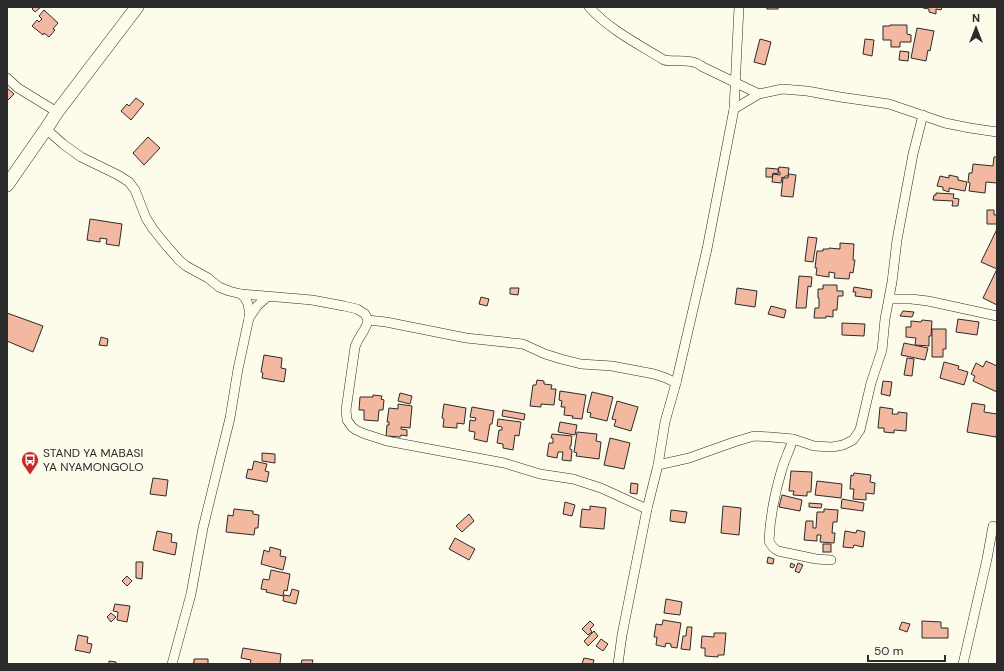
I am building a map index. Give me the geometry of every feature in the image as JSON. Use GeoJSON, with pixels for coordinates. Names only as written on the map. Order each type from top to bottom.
{"type":"FeatureCollection","features":[{"type":"Feature","properties":{"kind":"main road"},"geometry":{"type":"LineString","coordinates":[[7,185],[57,112],[137,7]]}},
{"type":"Feature","properties":{"kind":"street"},"geometry":{"type":"LineString","coordinates":[[589,7],[602,20],[616,30],[664,60],[696,63],[759,94]]}},
{"type":"Feature","properties":{"kind":"street"},"geometry":{"type":"LineString","coordinates":[[618,664],[622,635],[647,509],[658,465],[665,422],[676,383],[707,249],[734,109],[739,7]]}},
{"type":"Feature","properties":{"kind":"street"},"geometry":{"type":"LineString","coordinates":[[7,78],[18,88],[57,112]]}},
{"type":"Feature","properties":{"kind":"street"},"geometry":{"type":"LineString","coordinates":[[734,109],[759,94],[782,89],[807,91],[889,104],[963,127],[997,132]]}},
{"type":"Feature","properties":{"kind":"street"},"geometry":{"type":"LineString","coordinates":[[658,465],[689,458],[754,436],[770,436],[793,439],[814,446],[832,447],[843,445],[854,440],[860,430],[871,383],[882,350],[885,319],[890,299],[900,222],[913,154],[923,115]]}},
{"type":"Feature","properties":{"kind":"street"},"geometry":{"type":"LineString","coordinates":[[46,129],[81,157],[129,182],[136,190],[144,213],[153,229],[165,244],[186,266],[208,278],[219,287],[241,294],[312,300],[357,309],[365,314],[368,324],[357,340],[355,347],[346,410],[347,420],[356,430],[387,441],[504,463],[540,474],[573,479],[601,488],[647,509]]}},
{"type":"Feature","properties":{"kind":"street"},"geometry":{"type":"LineString","coordinates":[[172,664],[191,594],[203,528],[230,418],[238,369],[249,318],[248,304],[241,294]]}},
{"type":"Feature","properties":{"kind":"street"},"geometry":{"type":"LineString","coordinates":[[249,318],[257,306],[267,297]]}},
{"type":"Feature","properties":{"kind":"street"},"geometry":{"type":"LineString","coordinates":[[890,299],[911,299],[997,316]]}},
{"type":"Feature","properties":{"kind":"street"},"geometry":{"type":"LineString","coordinates":[[368,320],[386,322],[466,338],[523,344],[544,354],[560,359],[581,364],[612,366],[654,374],[676,383]]}},
{"type":"Feature","properties":{"kind":"street"},"geometry":{"type":"LineString","coordinates":[[793,439],[782,468],[772,510],[769,540],[770,545],[778,551],[816,559],[831,560]]}},
{"type":"Feature","properties":{"kind":"street"},"geometry":{"type":"LineString","coordinates":[[963,664],[993,526]]}},
{"type":"Feature","properties":{"kind":"building"},"geometry":{"type":"Polygon","coordinates":[[[34,7],[41,7],[35,12],[32,9],[34,7]]]}},
{"type":"Feature","properties":{"kind":"building"},"geometry":{"type":"Polygon","coordinates":[[[767,7],[778,7],[778,9],[767,9],[767,7]]]}},
{"type":"Feature","properties":{"kind":"building"},"geometry":{"type":"Polygon","coordinates":[[[923,7],[942,7],[941,10],[936,9],[936,14],[929,12],[929,9],[923,7]]]}},
{"type":"Feature","properties":{"kind":"building"},"geometry":{"type":"Polygon","coordinates":[[[44,10],[58,23],[53,29],[55,30],[49,37],[44,33],[43,35],[32,26],[37,20],[39,22],[42,19],[39,16],[44,10]]]}},
{"type":"Feature","properties":{"kind":"building"},"geometry":{"type":"Polygon","coordinates":[[[907,25],[907,34],[911,35],[911,42],[900,42],[900,47],[891,47],[891,40],[883,40],[883,26],[907,25]]]}},
{"type":"Feature","properties":{"kind":"building"},"geometry":{"type":"Polygon","coordinates":[[[917,28],[934,31],[930,51],[928,50],[926,61],[911,58],[917,28]]]}},
{"type":"Feature","properties":{"kind":"building"},"geometry":{"type":"Polygon","coordinates":[[[760,39],[771,42],[765,65],[754,62],[760,39]]]}},
{"type":"Feature","properties":{"kind":"building"},"geometry":{"type":"Polygon","coordinates":[[[865,39],[874,40],[872,56],[863,54],[865,39]]]}},
{"type":"Feature","properties":{"kind":"building"},"geometry":{"type":"Polygon","coordinates":[[[900,51],[909,52],[908,61],[899,60],[900,51]]]}},
{"type":"Feature","properties":{"kind":"building"},"geometry":{"type":"Polygon","coordinates":[[[7,88],[14,94],[7,101],[7,88]]]}},
{"type":"Feature","properties":{"kind":"building"},"geometry":{"type":"Polygon","coordinates":[[[136,98],[144,104],[131,120],[121,111],[127,104],[129,106],[136,98]]]}},
{"type":"Feature","properties":{"kind":"building"},"geometry":{"type":"Polygon","coordinates":[[[148,137],[160,148],[144,165],[133,153],[148,137]]]}},
{"type":"Feature","properties":{"kind":"building"},"geometry":{"type":"Polygon","coordinates":[[[994,157],[997,157],[997,183],[986,182],[985,193],[969,191],[969,173],[972,173],[973,164],[993,166],[994,157]]]}},
{"type":"Feature","properties":{"kind":"building"},"geometry":{"type":"Polygon","coordinates":[[[779,167],[789,168],[788,176],[785,176],[784,178],[782,177],[781,183],[772,182],[773,174],[780,175],[780,172],[778,172],[779,167]]]}},
{"type":"Feature","properties":{"kind":"building"},"geometry":{"type":"Polygon","coordinates":[[[766,168],[778,169],[778,174],[773,173],[772,177],[766,177],[766,168]]]}},
{"type":"Feature","properties":{"kind":"building"},"geometry":{"type":"Polygon","coordinates":[[[789,174],[796,175],[793,197],[781,196],[783,178],[788,178],[789,174]]]}},
{"type":"Feature","properties":{"kind":"building"},"geometry":{"type":"Polygon","coordinates":[[[949,175],[958,177],[958,180],[967,182],[965,191],[949,188],[949,192],[943,190],[943,187],[937,186],[940,176],[949,178],[949,175]]]}},
{"type":"Feature","properties":{"kind":"building"},"geometry":{"type":"Polygon","coordinates":[[[936,193],[954,194],[953,198],[959,199],[958,206],[952,206],[953,201],[933,200],[936,193]]]}},
{"type":"Feature","properties":{"kind":"building"},"geometry":{"type":"Polygon","coordinates":[[[987,210],[994,210],[994,215],[997,215],[997,224],[987,224],[987,210]]]}},
{"type":"Feature","properties":{"kind":"building"},"geometry":{"type":"Polygon","coordinates":[[[90,219],[122,224],[119,246],[106,244],[107,239],[100,238],[100,242],[87,240],[90,219]]]}},
{"type":"Feature","properties":{"kind":"building"},"geometry":{"type":"Polygon","coordinates":[[[997,229],[997,269],[981,262],[997,229]]]}},
{"type":"Feature","properties":{"kind":"building"},"geometry":{"type":"Polygon","coordinates":[[[808,237],[817,238],[813,262],[805,261],[808,237]]]}},
{"type":"Feature","properties":{"kind":"building"},"geometry":{"type":"Polygon","coordinates":[[[840,243],[854,244],[853,260],[855,260],[853,273],[850,272],[849,279],[834,278],[835,273],[829,272],[829,277],[816,275],[817,268],[815,268],[817,251],[823,251],[823,249],[829,248],[840,249],[840,243]]]}},
{"type":"Feature","properties":{"kind":"building"},"geometry":{"type":"Polygon","coordinates":[[[997,269],[997,305],[983,298],[997,269]]]}},
{"type":"Feature","properties":{"kind":"building"},"geometry":{"type":"Polygon","coordinates":[[[799,276],[812,277],[811,287],[808,286],[806,308],[796,308],[799,276]]]}},
{"type":"Feature","properties":{"kind":"building"},"geometry":{"type":"Polygon","coordinates":[[[823,285],[837,285],[837,291],[843,291],[843,296],[838,296],[837,310],[833,310],[833,317],[826,316],[826,318],[814,318],[815,308],[819,308],[818,289],[823,289],[823,285]]]}},
{"type":"Feature","properties":{"kind":"building"},"geometry":{"type":"Polygon","coordinates":[[[854,287],[872,290],[871,298],[855,296],[856,292],[853,292],[854,287]]]}},
{"type":"Feature","properties":{"kind":"building"},"geometry":{"type":"Polygon","coordinates":[[[510,288],[519,288],[518,295],[510,294],[510,288]]]}},
{"type":"Feature","properties":{"kind":"building"},"geometry":{"type":"Polygon","coordinates":[[[737,288],[757,291],[755,307],[735,304],[737,288]]]}},
{"type":"Feature","properties":{"kind":"building"},"geometry":{"type":"Polygon","coordinates":[[[481,297],[489,299],[487,306],[479,304],[481,297]]]}},
{"type":"Feature","properties":{"kind":"building"},"geometry":{"type":"Polygon","coordinates":[[[771,306],[786,310],[784,318],[768,314],[771,306]]]}},
{"type":"Feature","properties":{"kind":"building"},"geometry":{"type":"Polygon","coordinates":[[[903,311],[914,312],[912,317],[900,316],[903,311]]]}},
{"type":"Feature","properties":{"kind":"building"},"geometry":{"type":"Polygon","coordinates":[[[7,313],[43,326],[33,352],[7,341],[7,313]]]}},
{"type":"Feature","properties":{"kind":"building"},"geometry":{"type":"Polygon","coordinates":[[[958,319],[979,322],[977,335],[956,332],[958,319]]]}},
{"type":"Feature","properties":{"kind":"building"},"geometry":{"type":"Polygon","coordinates":[[[922,320],[932,321],[929,346],[915,345],[916,338],[906,337],[906,327],[911,327],[911,321],[921,322],[922,320]]]}},
{"type":"Feature","properties":{"kind":"building"},"geometry":{"type":"Polygon","coordinates":[[[842,323],[865,324],[864,336],[842,335],[842,323]]]}},
{"type":"Feature","properties":{"kind":"building"},"geometry":{"type":"Polygon","coordinates":[[[932,329],[946,329],[946,349],[943,349],[943,357],[932,357],[932,329]]]}},
{"type":"Feature","properties":{"kind":"building"},"geometry":{"type":"Polygon","coordinates":[[[101,337],[108,339],[107,346],[99,345],[101,337]]]}},
{"type":"Feature","properties":{"kind":"building"},"geometry":{"type":"Polygon","coordinates":[[[904,343],[928,348],[925,360],[901,355],[904,343]]]}},
{"type":"Feature","properties":{"kind":"building"},"geometry":{"type":"Polygon","coordinates":[[[264,355],[282,358],[281,368],[286,369],[284,382],[262,378],[263,373],[261,372],[264,355]]]}},
{"type":"Feature","properties":{"kind":"building"},"geometry":{"type":"Polygon","coordinates":[[[907,358],[914,359],[912,376],[904,375],[907,358]]]}},
{"type":"Feature","properties":{"kind":"building"},"geometry":{"type":"Polygon","coordinates":[[[986,361],[997,366],[997,392],[973,381],[975,376],[971,374],[976,363],[983,367],[986,361]]]}},
{"type":"Feature","properties":{"kind":"building"},"geometry":{"type":"Polygon","coordinates":[[[944,362],[959,366],[958,369],[968,372],[964,385],[940,378],[944,362]]]}},
{"type":"Feature","properties":{"kind":"building"},"geometry":{"type":"Polygon","coordinates":[[[537,380],[544,381],[544,384],[552,385],[551,389],[556,389],[554,405],[541,404],[541,407],[530,406],[533,385],[536,385],[537,380]]]}},
{"type":"Feature","properties":{"kind":"building"},"geometry":{"type":"Polygon","coordinates":[[[883,381],[892,382],[890,396],[881,394],[883,381]]]}},
{"type":"Feature","properties":{"kind":"building"},"geometry":{"type":"Polygon","coordinates":[[[560,391],[586,395],[582,419],[564,415],[565,407],[561,407],[562,401],[559,400],[560,391]]]}},
{"type":"Feature","properties":{"kind":"building"},"geometry":{"type":"Polygon","coordinates":[[[592,392],[613,397],[607,421],[590,417],[591,413],[587,412],[592,392]]]}},
{"type":"Feature","properties":{"kind":"building"},"geometry":{"type":"Polygon","coordinates":[[[400,393],[412,396],[410,404],[398,401],[400,393]]]}},
{"type":"Feature","properties":{"kind":"building"},"geometry":{"type":"Polygon","coordinates":[[[373,395],[382,396],[381,399],[384,400],[383,410],[379,410],[378,421],[364,420],[364,410],[359,410],[360,397],[373,397],[373,395]]]}},
{"type":"Feature","properties":{"kind":"building"},"geometry":{"type":"Polygon","coordinates":[[[617,401],[638,407],[631,431],[614,426],[616,420],[612,419],[617,401]]]}},
{"type":"Feature","properties":{"kind":"building"},"geometry":{"type":"Polygon","coordinates":[[[972,403],[985,405],[984,412],[997,414],[996,437],[967,432],[972,403]]]}},
{"type":"Feature","properties":{"kind":"building"},"geometry":{"type":"Polygon","coordinates":[[[398,404],[412,406],[410,428],[401,427],[401,429],[407,430],[407,436],[386,436],[387,425],[389,425],[389,422],[387,422],[389,408],[398,409],[398,404]]]}},
{"type":"Feature","properties":{"kind":"building"},"geometry":{"type":"Polygon","coordinates":[[[444,404],[466,408],[464,424],[457,423],[457,428],[443,427],[444,419],[442,418],[444,404]]]}},
{"type":"Feature","properties":{"kind":"building"},"geometry":{"type":"Polygon","coordinates":[[[472,407],[494,411],[487,442],[474,439],[475,432],[469,431],[470,420],[475,421],[476,418],[470,417],[472,407]]]}},
{"type":"Feature","properties":{"kind":"building"},"geometry":{"type":"Polygon","coordinates":[[[880,407],[893,409],[892,414],[898,414],[898,412],[907,413],[906,431],[894,430],[894,433],[884,432],[884,428],[878,428],[880,407]]]}},
{"type":"Feature","properties":{"kind":"building"},"geometry":{"type":"Polygon","coordinates":[[[503,410],[525,414],[524,420],[502,416],[503,410]]]}},
{"type":"Feature","properties":{"kind":"building"},"geometry":{"type":"Polygon","coordinates":[[[498,419],[521,422],[519,436],[515,435],[513,450],[503,448],[503,444],[497,443],[499,430],[502,430],[502,427],[497,426],[498,419]]]}},
{"type":"Feature","properties":{"kind":"building"},"geometry":{"type":"Polygon","coordinates":[[[560,422],[577,425],[575,435],[558,432],[560,422]]]}},
{"type":"Feature","properties":{"kind":"building"},"geometry":{"type":"Polygon","coordinates":[[[577,432],[597,434],[596,441],[601,442],[599,459],[576,456],[577,453],[574,452],[577,432]]]}},
{"type":"Feature","properties":{"kind":"building"},"geometry":{"type":"Polygon","coordinates":[[[552,434],[572,436],[570,446],[570,449],[572,450],[571,461],[562,460],[563,452],[558,452],[557,458],[547,456],[549,443],[553,443],[553,438],[551,438],[552,434]]]}},
{"type":"Feature","properties":{"kind":"building"},"geometry":{"type":"Polygon","coordinates":[[[610,438],[630,443],[624,469],[604,465],[610,438]]]}},
{"type":"Feature","properties":{"kind":"building"},"geometry":{"type":"Polygon","coordinates":[[[262,453],[275,454],[275,463],[262,461],[262,453]]]}},
{"type":"Feature","properties":{"kind":"building"},"geometry":{"type":"Polygon","coordinates":[[[254,461],[267,464],[265,471],[269,472],[267,482],[246,478],[248,469],[252,470],[254,461]]]}},
{"type":"Feature","properties":{"kind":"building"},"geometry":{"type":"Polygon","coordinates":[[[791,471],[812,472],[811,492],[807,492],[807,496],[793,495],[794,491],[789,491],[791,471]]]}},
{"type":"Feature","properties":{"kind":"building"},"geometry":{"type":"Polygon","coordinates":[[[854,473],[871,475],[870,482],[875,483],[874,494],[866,493],[866,500],[853,499],[854,489],[850,489],[851,475],[853,476],[854,473]]]}},
{"type":"Feature","properties":{"kind":"building"},"geometry":{"type":"Polygon","coordinates":[[[153,478],[168,480],[166,496],[150,494],[153,478]]]}},
{"type":"Feature","properties":{"kind":"building"},"geometry":{"type":"Polygon","coordinates":[[[817,481],[842,484],[841,498],[815,495],[817,481]]]}},
{"type":"Feature","properties":{"kind":"building"},"geometry":{"type":"Polygon","coordinates":[[[631,483],[638,484],[637,494],[630,493],[631,483]]]}},
{"type":"Feature","properties":{"kind":"building"},"geometry":{"type":"Polygon","coordinates":[[[782,495],[802,500],[800,511],[779,507],[782,495]]]}},
{"type":"Feature","properties":{"kind":"building"},"geometry":{"type":"Polygon","coordinates":[[[842,499],[864,503],[863,511],[841,508],[842,499]]]}},
{"type":"Feature","properties":{"kind":"building"},"geometry":{"type":"Polygon","coordinates":[[[565,502],[575,505],[572,516],[563,514],[565,502]]]}},
{"type":"Feature","properties":{"kind":"building"},"geometry":{"type":"Polygon","coordinates":[[[809,503],[822,504],[821,508],[809,507],[809,503]]]}},
{"type":"Feature","properties":{"kind":"building"},"geometry":{"type":"Polygon","coordinates":[[[590,506],[606,508],[604,529],[580,527],[582,509],[590,510],[590,506]]]}},
{"type":"Feature","properties":{"kind":"building"},"geometry":{"type":"Polygon","coordinates":[[[723,506],[741,508],[739,535],[721,533],[723,506]]]}},
{"type":"Feature","properties":{"kind":"building"},"geometry":{"type":"Polygon","coordinates":[[[234,509],[253,511],[253,514],[259,515],[258,528],[255,528],[254,535],[226,532],[228,515],[233,516],[234,509]]]}},
{"type":"Feature","properties":{"kind":"building"},"geometry":{"type":"Polygon","coordinates":[[[824,509],[838,510],[837,522],[833,522],[832,533],[835,533],[834,543],[820,542],[821,535],[817,535],[817,541],[804,540],[806,521],[813,521],[813,528],[816,528],[817,512],[824,512],[824,509]]]}},
{"type":"Feature","properties":{"kind":"building"},"geometry":{"type":"Polygon","coordinates":[[[671,510],[687,512],[685,523],[670,521],[671,510]]]}},
{"type":"Feature","properties":{"kind":"building"},"geometry":{"type":"Polygon","coordinates":[[[469,514],[474,521],[462,532],[456,526],[469,514]]]}},
{"type":"Feature","properties":{"kind":"building"},"geometry":{"type":"Polygon","coordinates":[[[857,530],[865,532],[863,547],[854,545],[853,548],[843,547],[845,531],[856,533],[857,530]]]}},
{"type":"Feature","properties":{"kind":"building"},"geometry":{"type":"Polygon","coordinates":[[[157,531],[172,534],[171,542],[177,543],[175,555],[153,550],[157,531]]]}},
{"type":"Feature","properties":{"kind":"building"},"geometry":{"type":"Polygon","coordinates":[[[455,538],[475,549],[469,560],[449,549],[455,538]]]}},
{"type":"Feature","properties":{"kind":"building"},"geometry":{"type":"Polygon","coordinates":[[[823,544],[831,544],[831,552],[823,552],[823,544]]]}},
{"type":"Feature","properties":{"kind":"building"},"geometry":{"type":"Polygon","coordinates":[[[270,547],[281,550],[280,556],[286,557],[283,570],[261,564],[264,550],[269,552],[270,547]]]}},
{"type":"Feature","properties":{"kind":"building"},"geometry":{"type":"Polygon","coordinates":[[[768,557],[774,559],[773,564],[767,563],[768,557]]]}},
{"type":"Feature","properties":{"kind":"building"},"geometry":{"type":"Polygon","coordinates":[[[136,562],[143,562],[142,579],[136,578],[136,562]]]}},
{"type":"Feature","properties":{"kind":"building"},"geometry":{"type":"Polygon","coordinates":[[[791,563],[795,565],[793,568],[790,567],[791,563]]]}},
{"type":"Feature","properties":{"kind":"building"},"geometry":{"type":"Polygon","coordinates":[[[798,563],[803,565],[799,573],[795,571],[798,563]]]}},
{"type":"Feature","properties":{"kind":"building"},"geometry":{"type":"Polygon","coordinates":[[[271,570],[290,574],[287,591],[284,590],[283,596],[266,592],[267,590],[261,589],[263,579],[269,580],[271,570]]]}},
{"type":"Feature","properties":{"kind":"building"},"geometry":{"type":"Polygon","coordinates":[[[127,576],[132,581],[127,586],[122,581],[127,576]]]}},
{"type":"Feature","properties":{"kind":"building"},"geometry":{"type":"Polygon","coordinates":[[[292,589],[299,591],[296,604],[283,601],[284,595],[290,596],[292,589]]]}},
{"type":"Feature","properties":{"kind":"building"},"geometry":{"type":"Polygon","coordinates":[[[666,599],[682,602],[680,615],[664,613],[666,599]]]}},
{"type":"Feature","properties":{"kind":"building"},"geometry":{"type":"Polygon","coordinates":[[[115,604],[130,606],[127,622],[117,620],[118,612],[113,611],[115,604]]]}},
{"type":"Feature","properties":{"kind":"building"},"geometry":{"type":"Polygon","coordinates":[[[111,613],[116,617],[111,622],[107,617],[111,613]]]}},
{"type":"Feature","properties":{"kind":"building"},"geometry":{"type":"Polygon","coordinates":[[[663,620],[681,623],[677,648],[671,647],[671,644],[666,643],[665,647],[656,645],[657,637],[654,637],[656,624],[662,625],[663,620]]]}},
{"type":"Feature","properties":{"kind":"building"},"geometry":{"type":"Polygon","coordinates":[[[590,621],[594,625],[590,629],[592,632],[588,635],[582,629],[590,621]]]}},
{"type":"Feature","properties":{"kind":"building"},"geometry":{"type":"Polygon","coordinates":[[[922,621],[941,622],[941,628],[948,628],[948,638],[922,638],[922,621]]]}},
{"type":"Feature","properties":{"kind":"building"},"geometry":{"type":"Polygon","coordinates":[[[902,622],[910,624],[907,632],[899,629],[902,622]]]}},
{"type":"Feature","properties":{"kind":"building"},"geometry":{"type":"Polygon","coordinates":[[[687,627],[692,627],[690,650],[681,649],[683,636],[686,636],[687,627]]]}},
{"type":"Feature","properties":{"kind":"building"},"geometry":{"type":"Polygon","coordinates":[[[594,631],[598,636],[588,646],[584,641],[594,631]]]}},
{"type":"Feature","properties":{"kind":"building"},"geometry":{"type":"Polygon","coordinates":[[[714,633],[726,633],[724,655],[718,655],[718,657],[705,656],[705,648],[701,648],[702,636],[714,637],[714,633]]]}},
{"type":"Feature","properties":{"kind":"building"},"geometry":{"type":"Polygon","coordinates":[[[78,635],[88,637],[87,643],[92,644],[90,653],[75,650],[78,635]]]}},
{"type":"Feature","properties":{"kind":"building"},"geometry":{"type":"Polygon","coordinates":[[[601,639],[608,644],[603,651],[596,646],[601,639]]]}},
{"type":"Feature","properties":{"kind":"building"},"geometry":{"type":"Polygon","coordinates":[[[243,648],[281,654],[280,664],[250,664],[251,660],[241,658],[243,648]]]}},
{"type":"Feature","properties":{"kind":"building"},"geometry":{"type":"Polygon","coordinates":[[[584,658],[594,660],[593,664],[582,664],[584,658]]]}},
{"type":"Feature","properties":{"kind":"building"},"geometry":{"type":"Polygon","coordinates":[[[194,659],[208,659],[208,664],[190,664],[194,663],[194,659]]]}},
{"type":"Feature","properties":{"kind":"building"},"geometry":{"type":"Polygon","coordinates":[[[302,660],[313,660],[312,664],[301,664],[302,660]]]}},
{"type":"Feature","properties":{"kind":"building"},"geometry":{"type":"Polygon","coordinates":[[[109,661],[116,662],[116,664],[109,664],[109,661]]]}},
{"type":"Feature","properties":{"kind":"place","name":"STAND YA MABASI YA NYAMONGOLO"},"geometry":{"type":"Point","coordinates":[30,475]}}]}
